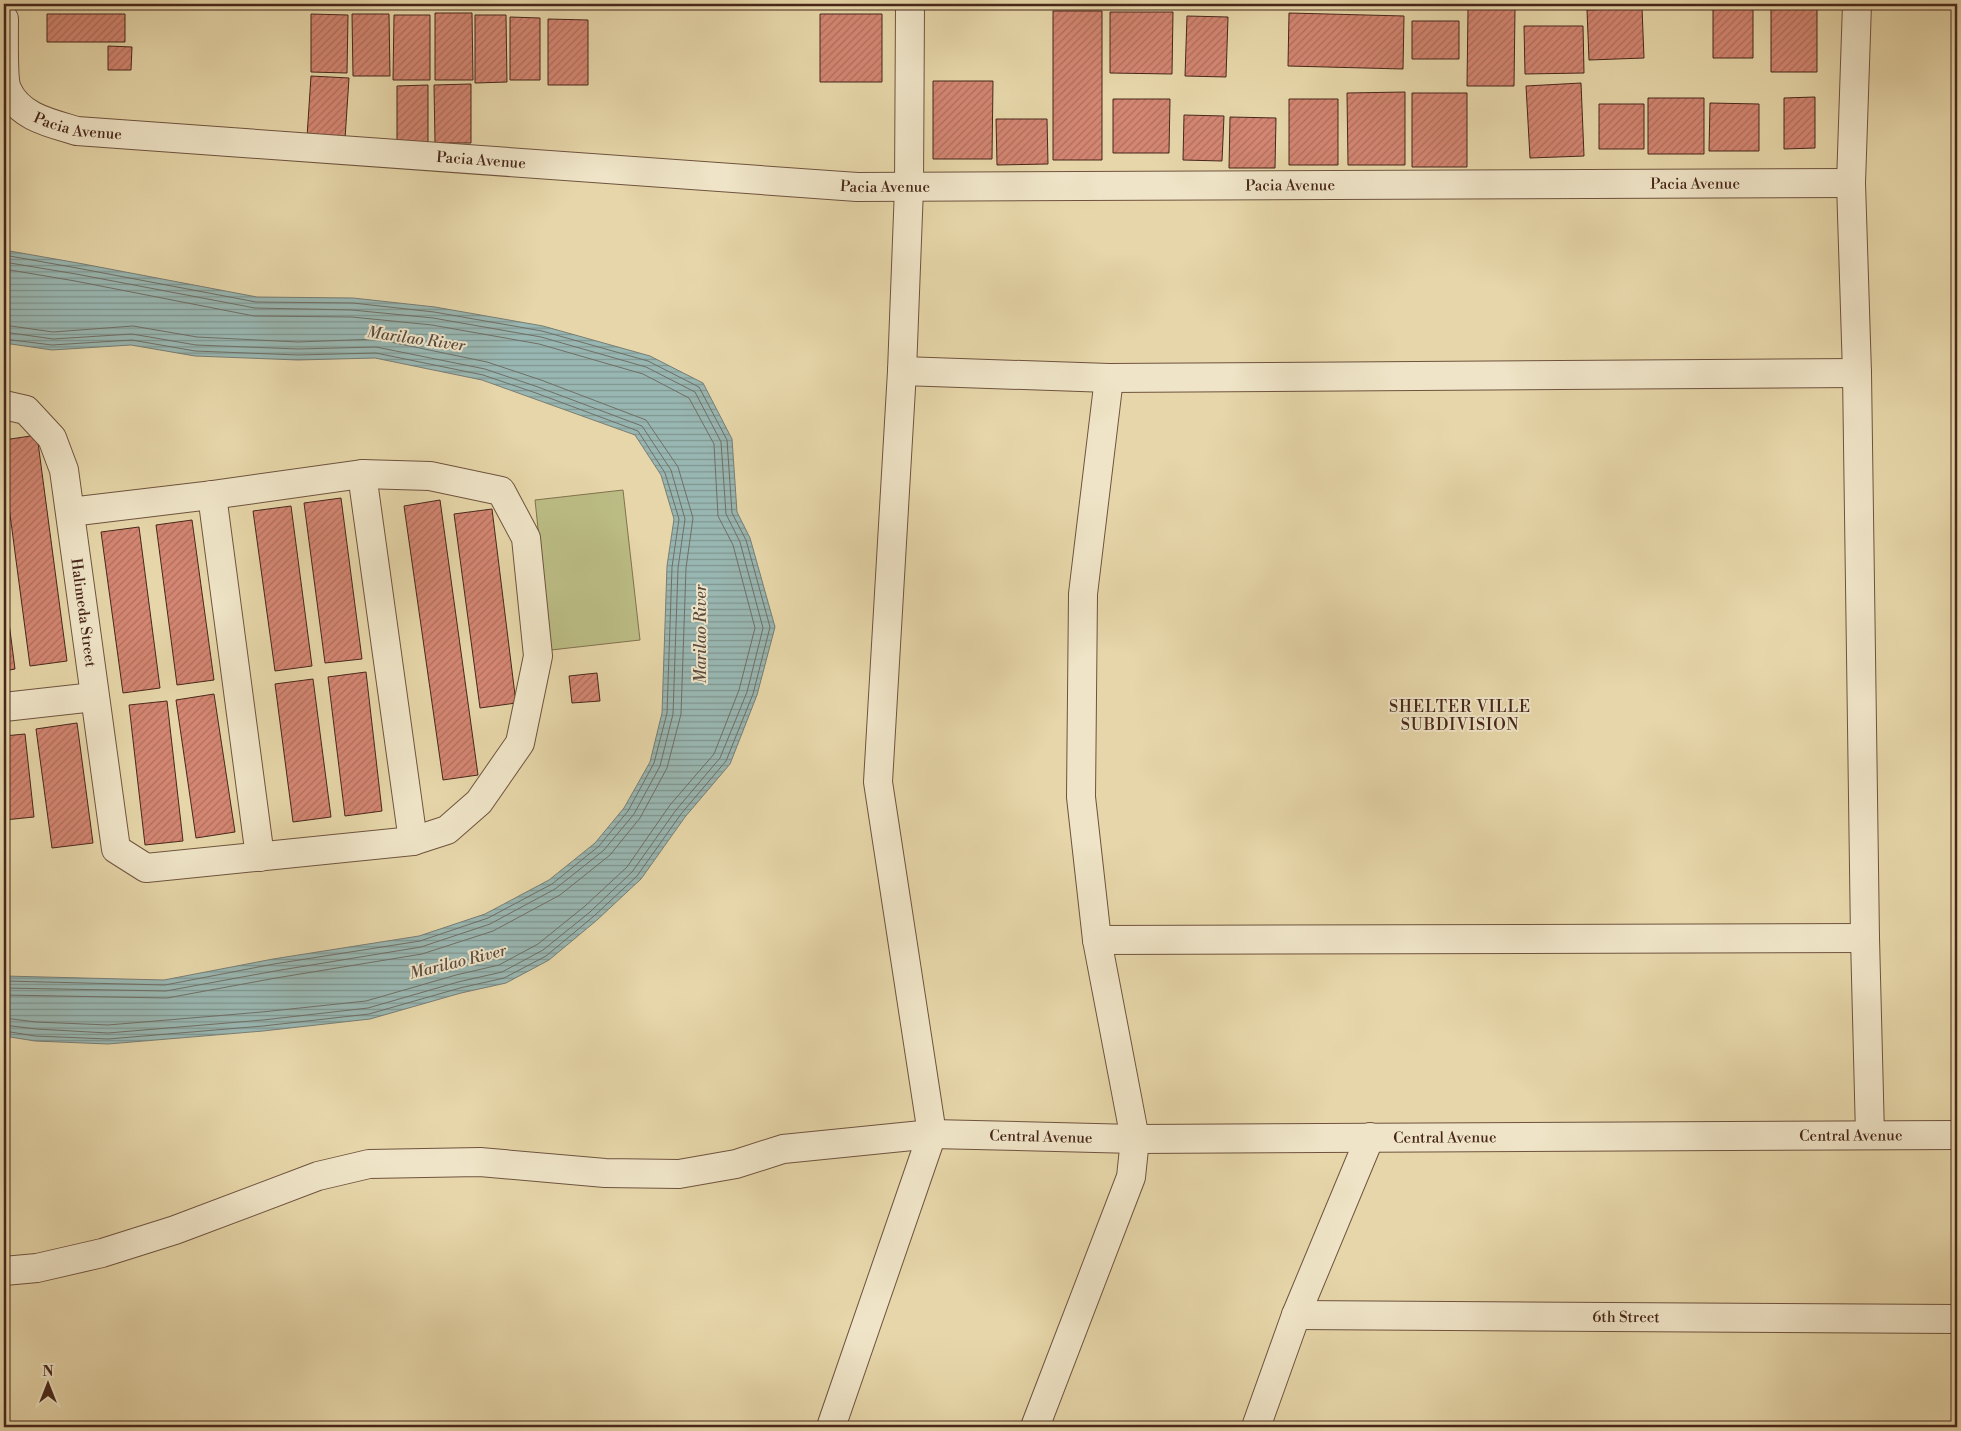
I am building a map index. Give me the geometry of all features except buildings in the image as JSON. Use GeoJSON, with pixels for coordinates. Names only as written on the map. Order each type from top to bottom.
{"type":"FeatureCollection","features":[{"type":"Feature","properties":{"kind":"street"},"geometry":{"type":"LineString","coordinates":[[831,1427],[932,1134],[878,782],[902,371],[909,188],[910,4]]}},
{"type":"Feature","properties":{"kind":"street"},"geometry":{"type":"LineString","coordinates":[[1857,4],[1851,183],[1857,373],[1865,938],[1870,1135]]}},
{"type":"Feature","properties":{"kind":"street","name":"Pacia Avenue"},"geometry":{"type":"LineString","coordinates":[[4,19],[6,87],[19,106],[40,121],[77,131],[857,187],[1851,183]]}},
{"type":"Feature","properties":{"kind":"street"},"geometry":{"type":"LineString","coordinates":[[902,371],[1109,378],[1857,373]]}},
{"type":"Feature","properties":{"kind":"street"},"geometry":{"type":"LineString","coordinates":[[1035,1427],[1131,1176],[1135,1139],[1097,940],[1081,797],[1083,594],[1109,378]]}},
{"type":"Feature","properties":{"kind":"street","name":"Halimeda Street"},"geometry":{"type":"LineString","coordinates":[[4,406],[26,410],[52,438],[64,470],[116,849],[146,868],[260,857]]}},
{"type":"Feature","properties":{"kind":"street"},"geometry":{"type":"LineString","coordinates":[[70,512],[362,474],[430,476],[501,491],[526,538],[538,656],[520,744],[479,802],[447,830],[413,840],[260,857],[212,495]]}},
{"type":"Feature","properties":{"kind":"street"},"geometry":{"type":"LineString","coordinates":[[362,474],[413,840]]}},
{"type":"Feature","properties":{"kind":"street"},"geometry":{"type":"LineString","coordinates":[[4,707],[94,698]]}},
{"type":"Feature","properties":{"kind":"street"},"geometry":{"type":"LineString","coordinates":[[1097,940],[1865,938]]}},
{"type":"Feature","properties":{"kind":"street","name":"Central Avenue"},"geometry":{"type":"LineString","coordinates":[[4,1271],[37,1268],[102,1253],[175,1230],[318,1176],[368,1164],[480,1162],[605,1173],[679,1174],[736,1164],[784,1149],[932,1134],[1135,1139],[1957,1135]]}},
{"type":"Feature","properties":{"kind":"street"},"geometry":{"type":"LineString","coordinates":[[1256,1427],[1296,1315],[1370,1137]]}},
{"type":"Feature","properties":{"kind":"street","name":"6th Street"},"geometry":{"type":"LineString","coordinates":[[1296,1315],[1957,1318]]}},
{"type":"Feature","properties":{"kind":"green space"},"geometry":{"type":"Polygon","coordinates":[[[623,490],[640,640],[551,650],[535,500],[623,490]]]}},
{"type":"Feature","properties":{"kind":"water","name":"Marilao River"},"geometry":{"type":"Polygon","coordinates":[[[4,250],[257,297],[353,298],[435,307],[543,326],[650,356],[703,383],[732,439],[737,512],[750,538],[775,627],[757,695],[730,764],[685,817],[641,879],[597,920],[549,960],[506,983],[461,993],[370,1019],[263,1031],[108,1044],[35,1041],[4,1036],[4,976],[164,980],[273,959],[419,936],[485,914],[549,880],[595,843],[624,808],[650,762],[662,713],[667,566],[674,519],[661,475],[635,435],[482,380],[375,358],[298,360],[195,356],[131,345],[52,350],[4,343],[4,250]]]}},
{"type":"Feature","properties":{"kind":"district","name":"SHELTER VILLE SUBDIVISION"},"geometry":{"type":"Point","coordinates":[1460,716]}}]}
